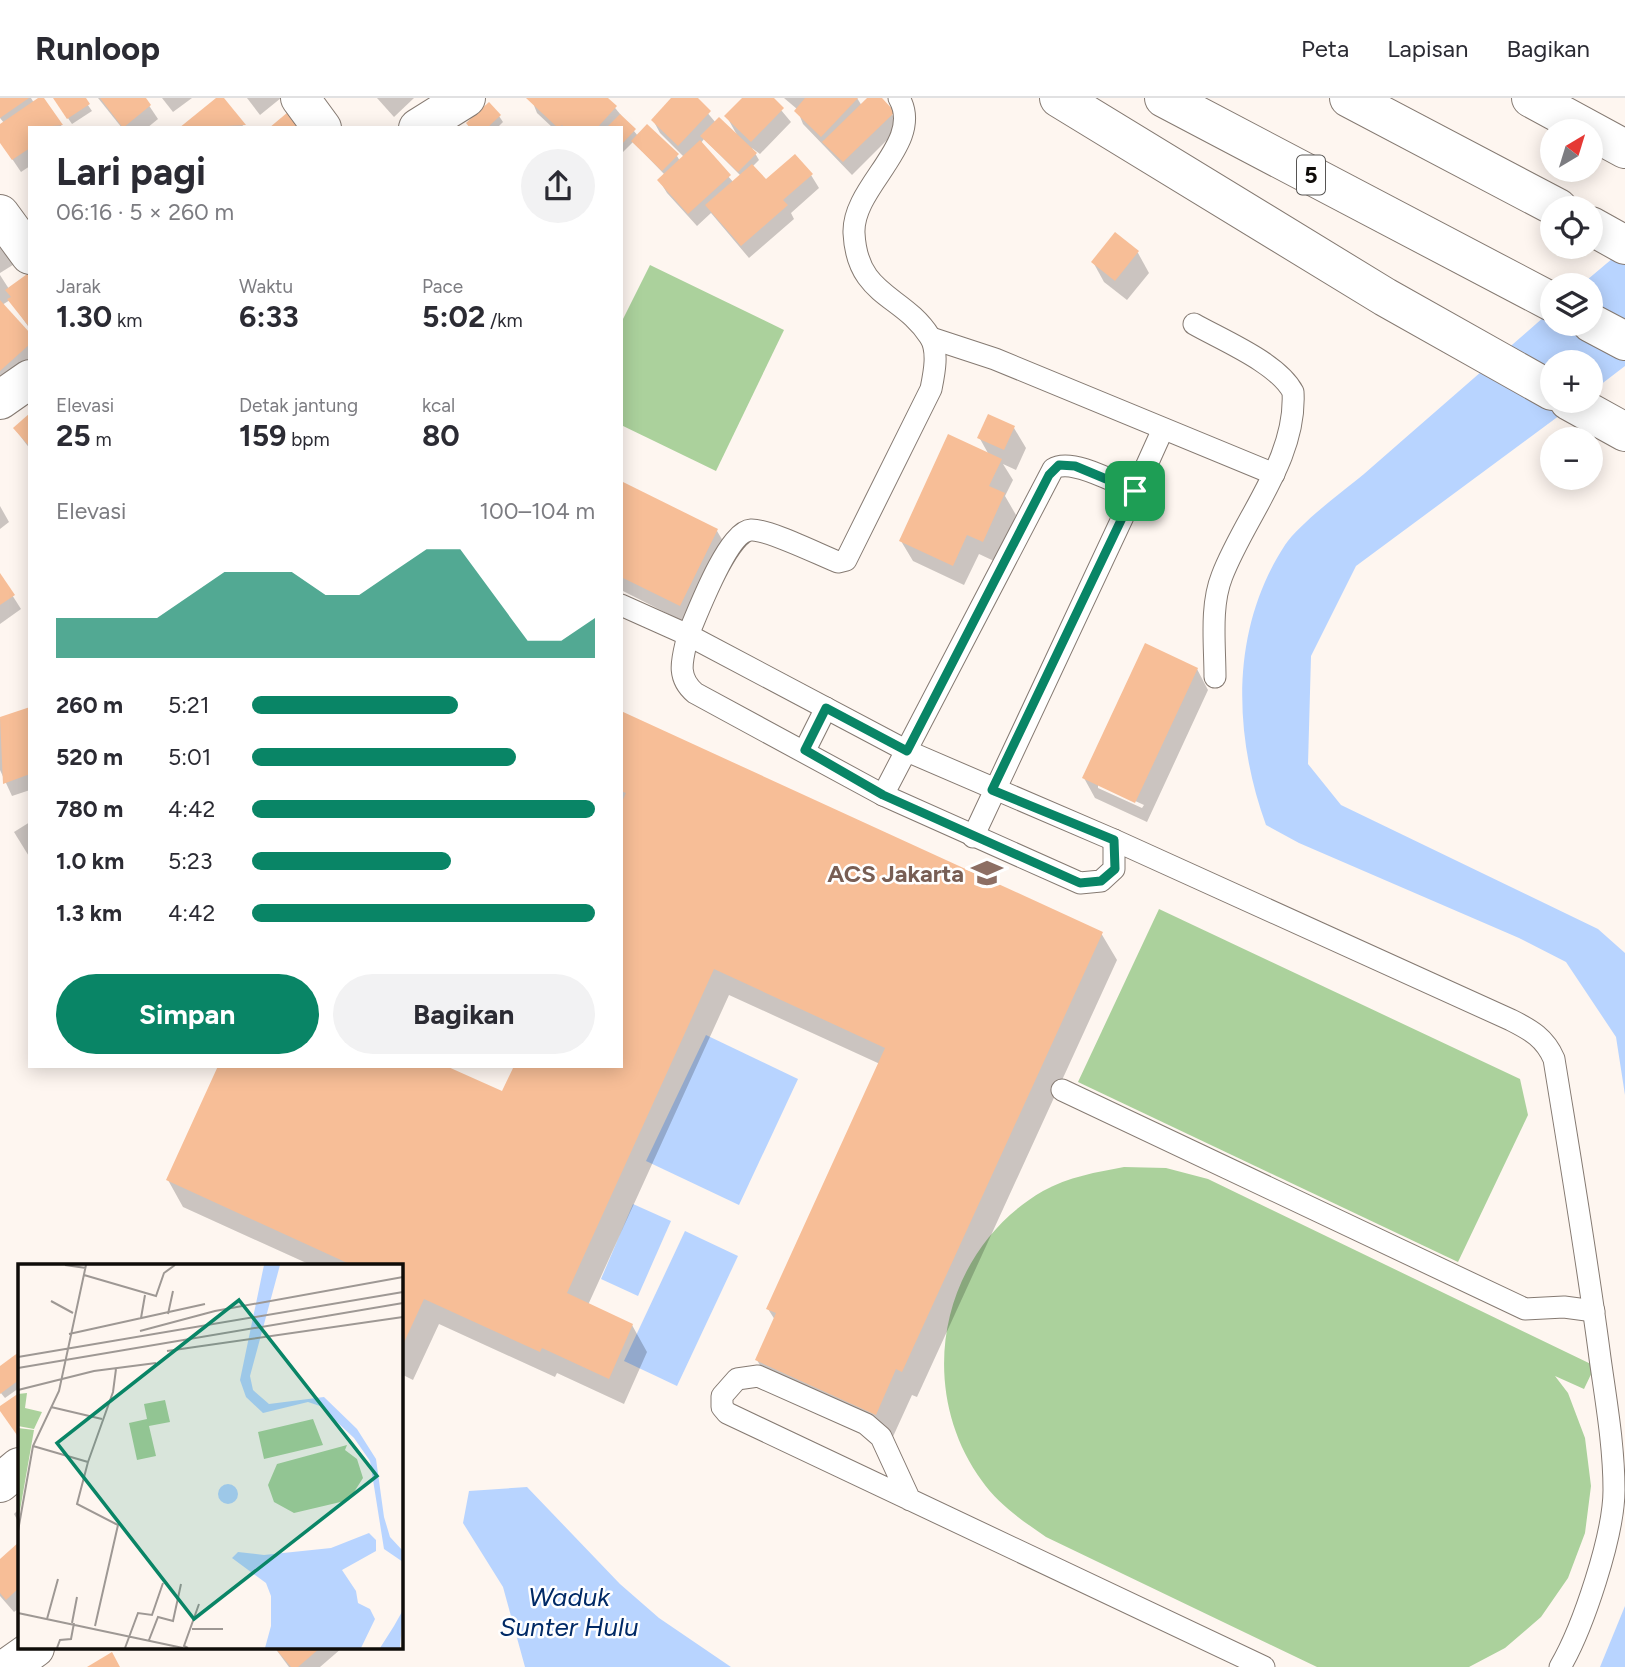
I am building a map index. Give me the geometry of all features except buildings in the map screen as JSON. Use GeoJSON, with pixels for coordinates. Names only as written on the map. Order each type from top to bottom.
{"type":"FeatureCollection","features":[{"type":"Feature","properties":{"kind":"main road"},"geometry":{"type":"LineString","coordinates":[[300,98],[321,126]]}},
{"type":"Feature","properties":{"kind":"main road"},"geometry":{"type":"LineString","coordinates":[[421,126],[467,98]]}},
{"type":"Feature","properties":{"kind":"main road"},"geometry":{"type":"LineString","coordinates":[[1059,98],[1385,297],[1540,384]]}},
{"type":"Feature","properties":{"kind":"main road","name":"5"},"geometry":{"type":"LineString","coordinates":[[1164,98],[1540,296]]}},
{"type":"Feature","properties":{"kind":"main road"},"geometry":{"type":"LineString","coordinates":[[1349,98],[1540,198]]}},
{"type":"Feature","properties":{"kind":"main road"},"geometry":{"type":"LineString","coordinates":[[1531,98],[1617,145]]}},
{"type":"Feature","properties":{"kind":"main road"},"geometry":{"type":"LineString","coordinates":[[0,214],[28,252]]}},
{"type":"Feature","properties":{"kind":"main road"},"geometry":{"type":"LineString","coordinates":[[1603,233],[1625,245]]}},
{"type":"Feature","properties":{"kind":"main road"},"geometry":{"type":"LineString","coordinates":[[1603,329],[1625,341]]}},
{"type":"Feature","properties":{"kind":"main road"},"geometry":{"type":"LineString","coordinates":[[0,400],[28,380]]}},
{"type":"Feature","properties":{"kind":"main road"},"geometry":{"type":"LineString","coordinates":[[1591,413],[1625,432]]}},
{"type":"Feature","properties":{"kind":"main road"},"geometry":{"type":"LineString","coordinates":[[0,1483],[18,1468]]}},
{"type":"Feature","properties":{"kind":"main road"},"geometry":{"type":"LineString","coordinates":[[8,1667],[32,1650]]}},
{"type":"Feature","properties":{"kind":"lane"},"geometry":{"type":"LineString","coordinates":[[899,98],[906,115],[904,131],[866,192],[853,229],[857,262],[868,279],[931,338],[995,359],[1274,474]]}},
{"type":"Feature","properties":{"kind":"lane"},"geometry":{"type":"LineString","coordinates":[[1194,324],[1269,367],[1289,384],[1294,404],[1274,474],[1221,577],[1216,599],[1215,677]]}},
{"type":"Feature","properties":{"kind":"lane"},"geometry":{"type":"LineString","coordinates":[[931,338],[936,366],[931,389],[846,560],[838,562],[758,531],[750,530],[738,535],[707,592],[688,635],[681,665],[682,675],[688,687],[883,795],[1080,883],[1101,881],[1115,869],[1114,840]]}},
{"type":"Feature","properties":{"kind":"lane"},"geometry":{"type":"LineString","coordinates":[[973,837],[992,790],[1163,429]]}},
{"type":"Feature","properties":{"kind":"lane"},"geometry":{"type":"LineString","coordinates":[[883,795],[1053,469],[1059,465],[1075,466],[1135,491]]}},
{"type":"Feature","properties":{"kind":"lane"},"geometry":{"type":"LineString","coordinates":[[623,605],[688,635],[907,751],[992,790],[1114,840],[1539,1036],[1554,1059],[1594,1311],[1612,1449],[1614,1492],[1605,1540],[1588,1601],[1560,1667]]}},
{"type":"Feature","properties":{"kind":"lane"},"geometry":{"type":"LineString","coordinates":[[805,750],[826,708]]}},
{"type":"Feature","properties":{"kind":"lane"},"geometry":{"type":"LineString","coordinates":[[1062,1090],[1525,1309],[1564,1307],[1594,1311]]}},
{"type":"Feature","properties":{"kind":"lane"},"geometry":{"type":"LineString","coordinates":[[910,1500],[881,1437],[866,1424],[758,1376],[737,1379],[722,1396],[722,1406],[727,1413],[910,1500],[1264,1667]]}},
{"type":"Feature","properties":{"kind":"green space"},"geometry":{"type":"Polygon","coordinates":[[[650,265],[784,330],[716,471],[623,426],[623,319],[650,265]]]}},
{"type":"Feature","properties":{"kind":"green space"},"geometry":{"type":"Polygon","coordinates":[[[1159,909],[1520,1079],[1528,1115],[1458,1262],[1078,1082],[1159,909]]]}},
{"type":"Feature","properties":{"kind":"green space"},"geometry":{"type":"Polygon","coordinates":[[[1124,1167],[1166,1168],[1208,1179],[1595,1366],[1584,1389],[1555,1376],[1568,1393],[1585,1438],[1591,1486],[1585,1533],[1568,1578],[1541,1617],[1505,1648],[1469,1667],[1317,1667],[1046,1537],[1012,1512],[989,1490],[961,1444],[948,1404],[944,1363],[948,1322],[961,1284],[981,1248],[1008,1217],[1043,1191],[1072,1179],[1124,1167]]]}},
{"type":"Feature","properties":{"kind":"water"},"geometry":{"type":"Polygon","coordinates":[[[1625,248],[1625,366],[1603,383],[1603,350],[1540,350],[1540,413],[1563,413],[1540,427],[1540,430],[1356,566],[1311,656],[1308,764],[1341,805],[1598,929],[1625,953],[1625,1095],[1616,1037],[1566,962],[1519,938],[1299,843],[1266,825],[1247,755],[1243,719],[1246,647],[1254,611],[1267,577],[1292,536],[1540,320],[1540,336],[1603,336],[1603,273],[1595,273],[1625,248]]]}},
{"type":"Feature","properties":{"kind":"water"},"geometry":{"type":"Polygon","coordinates":[[[706,1035],[798,1079],[739,1205],[646,1161],[706,1035]]]}},
{"type":"Feature","properties":{"kind":"water"},"geometry":{"type":"Polygon","coordinates":[[[633,1204],[671,1221],[638,1296],[601,1279],[633,1204]]]}},
{"type":"Feature","properties":{"kind":"water"},"geometry":{"type":"Polygon","coordinates":[[[685,1231],[738,1256],[677,1386],[624,1361],[685,1231]]]}},
{"type":"Feature","properties":{"kind":"water","name":"Waduk Sunter Hulu"},"geometry":{"type":"Polygon","coordinates":[[[527,1487],[620,1584],[659,1618],[731,1667],[525,1667],[503,1587],[463,1523],[469,1491],[527,1487]]]}},
{"type":"Feature","properties":{"kind":"water"},"geometry":{"type":"Polygon","coordinates":[[[1625,1606],[1625,1667],[1600,1667],[1625,1606]]]}},
{"type":"Feature","properties":{"kind":"place","name":"ACS Jakarta"},"geometry":{"type":"Point","coordinates":[987,873]}},
{"type":"Feature","properties":{"kind":"route"},"geometry":{"type":"LineString","coordinates":[[1059,465],[1075,466],[1135,491],[992,790],[1114,840],[1115,869],[1101,881],[1080,883],[973,837],[883,795],[805,750],[826,708],[907,751],[1053,469],[1059,465]]}}]}
